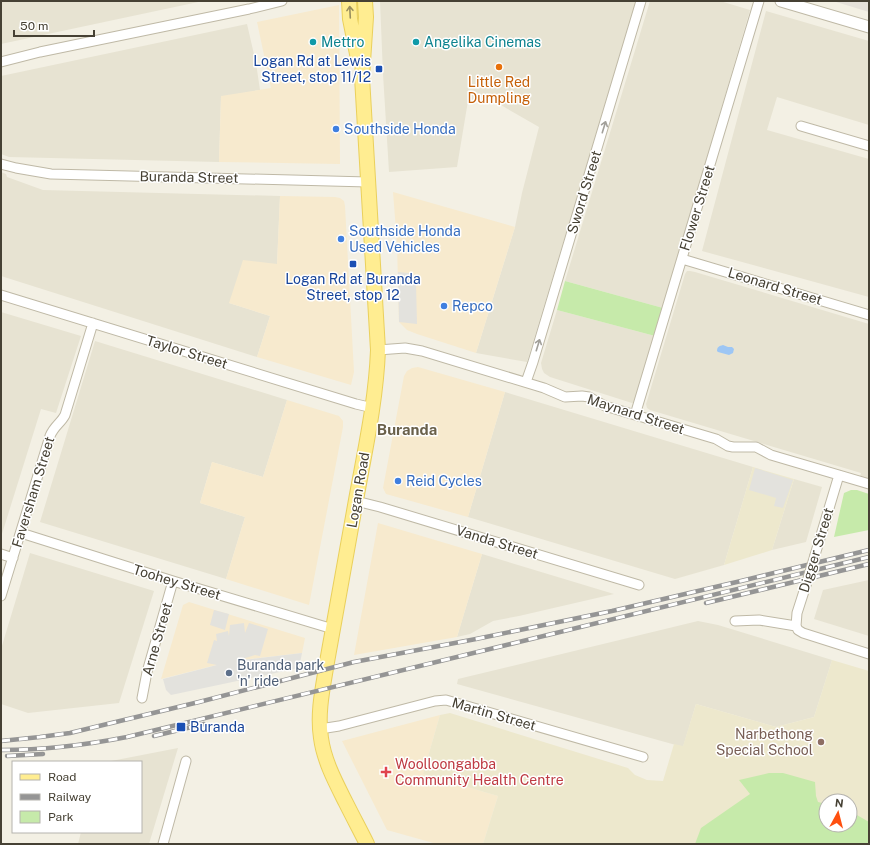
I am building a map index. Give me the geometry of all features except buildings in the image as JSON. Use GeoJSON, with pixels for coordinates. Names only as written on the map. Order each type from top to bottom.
{"type":"FeatureCollection","features":[{"type":"Feature","properties":{"kind":"main road","name":"Logan Road"},"geometry":{"type":"LineString","coordinates":[[349,1],[350,19],[362,77]]}},
{"type":"Feature","properties":{"kind":"main road","name":"Logan Road"},"geometry":{"type":"LineString","coordinates":[[365,1],[366,17],[362,77],[378,350],[376,385],[324,682],[320,729],[324,753],[334,780],[367,844]]}},
{"type":"Feature","properties":{"kind":"street"},"geometry":{"type":"LineString","coordinates":[[1,62],[40,52],[282,1]]}},
{"type":"Feature","properties":{"kind":"street","name":"Sword Street"},"geometry":{"type":"LineString","coordinates":[[526,382],[641,1]]}},
{"type":"Feature","properties":{"kind":"street","name":"Flower Street"},"geometry":{"type":"LineString","coordinates":[[635,415],[759,1]]}},
{"type":"Feature","properties":{"kind":"street"},"geometry":{"type":"LineString","coordinates":[[781,1],[869,27]]}},
{"type":"Feature","properties":{"kind":"street"},"geometry":{"type":"LineString","coordinates":[[801,126],[869,146]]}},
{"type":"Feature","properties":{"kind":"street","name":"Buranda Street"},"geometry":{"type":"LineString","coordinates":[[5,165],[51,174],[368,182]]}},
{"type":"Feature","properties":{"kind":"street","name":"Leonard Street"},"geometry":{"type":"LineString","coordinates":[[682,259],[869,315]]}},
{"type":"Feature","properties":{"kind":"street","name":"Taylor Street"},"geometry":{"type":"LineString","coordinates":[[1,294],[373,408]]}},
{"type":"Feature","properties":{"kind":"street","name":"Faversham Street"},"geometry":{"type":"LineString","coordinates":[[1,596],[50,436],[54,428],[63,418],[93,323]]}},
{"type":"Feature","properties":{"kind":"street","name":"Maynard Street"},"geometry":{"type":"LineString","coordinates":[[378,350],[405,348],[441,356],[526,382],[565,397],[589,397],[605,406],[716,439],[728,446],[756,447],[771,455],[869,484]]}},
{"type":"Feature","properties":{"kind":"street","name":"Digger Street"},"geometry":{"type":"LineString","coordinates":[[796,626],[797,613],[839,476]]}},
{"type":"Feature","properties":{"kind":"street","name":"Vanda Street"},"geometry":{"type":"LineString","coordinates":[[356,501],[639,585]]}},
{"type":"Feature","properties":{"kind":"street","name":"Toohey Street"},"geometry":{"type":"LineString","coordinates":[[21,533],[173,581],[334,629]]}},
{"type":"Feature","properties":{"kind":"street"},"geometry":{"type":"LineString","coordinates":[[1,554],[13,558]]}},
{"type":"Feature","properties":{"kind":"street","name":"Arne Street"},"geometry":{"type":"LineString","coordinates":[[142,698],[145,676],[173,581]]}},
{"type":"Feature","properties":{"kind":"street"},"geometry":{"type":"LineString","coordinates":[[735,621],[759,620],[796,626],[803,634],[869,654]]}},
{"type":"Feature","properties":{"kind":"street","name":"Martin Street"},"geometry":{"type":"LineString","coordinates":[[320,729],[339,726],[435,701],[446,700],[643,757]]}},
{"type":"Feature","properties":{"kind":"street"},"geometry":{"type":"LineString","coordinates":[[164,844],[186,761]]}},
{"type":"Feature","properties":{"kind":"shaded area"},"geometry":{"type":"Polygon","coordinates":[[[1,1],[203,1],[1,44],[1,1]]]}},
{"type":"Feature","properties":{"kind":"shaded area"},"geometry":{"type":"Polygon","coordinates":[[[380,1],[636,1],[527,362],[476,353],[515,227],[539,127],[485,96],[468,101],[457,167],[389,172],[380,1]]]}},
{"type":"Feature","properties":{"kind":"shaded area"},"geometry":{"type":"Polygon","coordinates":[[[650,1],[720,1],[750,10],[663,308],[565,281],[650,1]]]}},
{"type":"Feature","properties":{"kind":"shaded area"},"geometry":{"type":"Polygon","coordinates":[[[833,1],[869,1],[869,12],[833,1]]]}},
{"type":"Feature","properties":{"kind":"shaded area"},"geometry":{"type":"Polygon","coordinates":[[[339,5],[340,164],[219,162],[221,96],[271,88],[257,22],[339,5]]]}},
{"type":"Feature","properties":{"kind":"shaded area"},"geometry":{"type":"Polygon","coordinates":[[[766,11],[869,41],[869,125],[777,97],[767,130],[869,159],[869,297],[702,251],[766,11]]]}},
{"type":"Feature","properties":{"kind":"shaded area"},"geometry":{"type":"Polygon","coordinates":[[[247,24],[256,63],[260,90],[221,97],[219,162],[9,157],[1,154],[1,76],[247,24]]]}},
{"type":"Feature","properties":{"kind":"shaded area"},"geometry":{"type":"Polygon","coordinates":[[[1,172],[6,174],[7,177],[43,190],[280,196],[277,265],[229,303],[270,316],[257,357],[1,276],[1,172]]]}},
{"type":"Feature","properties":{"kind":"shaded area"},"geometry":{"type":"Polygon","coordinates":[[[393,192],[515,227],[476,353],[407,330],[399,322],[397,244],[393,192]]]}},
{"type":"Feature","properties":{"kind":"shaded area"},"geometry":{"type":"Polygon","coordinates":[[[280,196],[335,197],[344,201],[354,372],[351,385],[257,357],[270,316],[229,303],[243,260],[277,264],[280,196]]]}},
{"type":"Feature","properties":{"kind":"shaded area"},"geometry":{"type":"Polygon","coordinates":[[[687,271],[695,272],[869,324],[869,480],[860,477],[861,473],[647,408],[646,404],[687,271]]]}},
{"type":"Feature","properties":{"kind":"shaded area"},"geometry":{"type":"Polygon","coordinates":[[[398,272],[408,273],[415,276],[417,324],[399,322],[398,272]]]}},
{"type":"Feature","properties":{"kind":"shaded area"},"geometry":{"type":"Polygon","coordinates":[[[557,310],[655,336],[634,403],[550,377],[544,373],[541,363],[557,310]]]}},
{"type":"Feature","properties":{"kind":"shaded area"},"geometry":{"type":"Polygon","coordinates":[[[1,312],[81,336],[56,413],[41,409],[1,537],[1,312]]]}},
{"type":"Feature","properties":{"kind":"shaded area"},"geometry":{"type":"Polygon","coordinates":[[[95,341],[287,400],[263,477],[212,462],[200,503],[245,517],[226,579],[40,522],[95,341]]]}},
{"type":"Feature","properties":{"kind":"shaded area"},"geometry":{"type":"Polygon","coordinates":[[[418,367],[505,392],[468,517],[386,494],[383,488],[404,376],[407,371],[418,367]]]}},
{"type":"Feature","properties":{"kind":"shaded area"},"geometry":{"type":"Polygon","coordinates":[[[505,392],[753,467],[724,565],[675,579],[468,517],[505,392]]]}},
{"type":"Feature","properties":{"kind":"shaded area"},"geometry":{"type":"Polygon","coordinates":[[[287,400],[339,416],[343,421],[309,605],[226,579],[245,517],[200,503],[212,462],[263,477],[287,400]]]}},
{"type":"Feature","properties":{"kind":"shaded area"},"geometry":{"type":"Polygon","coordinates":[[[753,467],[794,479],[772,550],[724,565],[753,467]]]}},
{"type":"Feature","properties":{"kind":"shaded area"},"geometry":{"type":"Polygon","coordinates":[[[755,468],[793,480],[783,508],[774,506],[776,498],[749,490],[755,468]]]}},
{"type":"Feature","properties":{"kind":"shaded area"},"geometry":{"type":"Polygon","coordinates":[[[794,479],[822,487],[806,542],[772,550],[794,479]]]}},
{"type":"Feature","properties":{"kind":"shaded area"},"geometry":{"type":"Polygon","coordinates":[[[378,523],[482,554],[457,637],[354,655],[378,523]]]}},
{"type":"Feature","properties":{"kind":"shaded area"},"geometry":{"type":"Polygon","coordinates":[[[30,553],[154,591],[119,703],[28,713],[1,704],[1,649],[30,553]]]}},
{"type":"Feature","properties":{"kind":"shaded area"},"geometry":{"type":"Polygon","coordinates":[[[482,554],[614,594],[493,621],[470,634],[457,637],[482,554]]]}},
{"type":"Feature","properties":{"kind":"shaded area"},"geometry":{"type":"Polygon","coordinates":[[[869,580],[869,636],[814,619],[823,590],[869,580]]]}},
{"type":"Feature","properties":{"kind":"shaded area"},"geometry":{"type":"Polygon","coordinates":[[[189,602],[305,638],[302,653],[232,661],[161,679],[183,605],[189,602]]]}},
{"type":"Feature","properties":{"kind":"shaded area"},"geometry":{"type":"Polygon","coordinates":[[[214,610],[229,614],[225,630],[210,625],[214,610]]]}},
{"type":"Feature","properties":{"kind":"shaded area"},"geometry":{"type":"Polygon","coordinates":[[[698,621],[718,625],[832,660],[814,717],[776,727],[696,704],[683,747],[457,684],[458,679],[698,621]]]}},
{"type":"Feature","properties":{"kind":"shaded area"},"geometry":{"type":"Polygon","coordinates":[[[244,623],[245,633],[249,623],[268,629],[260,656],[255,655],[236,661],[302,653],[299,668],[171,695],[166,690],[163,679],[217,665],[207,663],[214,640],[217,641],[216,634],[228,631],[229,636],[230,625],[244,623]]]}},
{"type":"Feature","properties":{"kind":"shaded area"},"geometry":{"type":"Polygon","coordinates":[[[832,660],[869,671],[869,844],[483,844],[498,796],[423,774],[440,715],[450,713],[628,768],[635,775],[647,780],[663,781],[674,744],[683,746],[696,704],[776,727],[814,717],[832,660]]]}},
{"type":"Feature","properties":{"kind":"shaded area"},"geometry":{"type":"Polygon","coordinates":[[[440,715],[423,774],[498,796],[483,844],[437,844],[387,830],[342,741],[440,715]]]}},
{"type":"Feature","properties":{"kind":"shaded area"},"geometry":{"type":"Polygon","coordinates":[[[178,748],[149,844],[78,844],[81,833],[142,833],[142,761],[111,761],[178,748]]]}},
{"type":"Feature","properties":{"kind":"green space"},"geometry":{"type":"Polygon","coordinates":[[[565,281],[663,308],[655,336],[557,310],[565,281]]]}},
{"type":"Feature","properties":{"kind":"green space"},"geometry":{"type":"Polygon","coordinates":[[[851,490],[857,490],[869,494],[869,530],[834,537],[844,493],[851,490]]]}},
{"type":"Feature","properties":{"kind":"green space"},"geometry":{"type":"Polygon","coordinates":[[[769,773],[783,773],[815,782],[818,802],[818,833],[858,833],[858,816],[869,822],[869,844],[695,844],[701,828],[750,794],[739,780],[769,773]]]}},
{"type":"Feature","properties":{"kind":"water"},"geometry":{"type":"Polygon","coordinates":[[[723,345],[732,347],[734,349],[733,353],[729,355],[718,352],[719,346],[723,345]]]}},
{"type":"Feature","properties":{"kind":"railway"},"geometry":{"type":"LineString","coordinates":[[1,741],[70,733],[199,702],[354,662],[612,611],[869,550]]}},
{"type":"Feature","properties":{"kind":"railway"},"geometry":{"type":"LineString","coordinates":[[1,750],[64,746],[127,737],[869,557]]}},
{"type":"Feature","properties":{"kind":"railway"},"geometry":{"type":"LineString","coordinates":[[706,603],[869,564]]}},
{"type":"Feature","properties":{"kind":"railway"},"geometry":{"type":"LineString","coordinates":[[154,736],[204,724]]}},
{"type":"Feature","properties":{"kind":"railway"},"geometry":{"type":"LineString","coordinates":[[7,756],[43,754]]}},
{"type":"Feature","properties":{"kind":"place","name":"Mettro"},"geometry":{"type":"Point","coordinates":[313,42]}},
{"type":"Feature","properties":{"kind":"place","name":"Angelika Cinemas"},"geometry":{"type":"Point","coordinates":[416,42]}},
{"type":"Feature","properties":{"kind":"place","name":"Little Red Dumpling"},"geometry":{"type":"Point","coordinates":[499,67]}},
{"type":"Feature","properties":{"kind":"place","name":"Logan Rd at Lewis Street, stop 11/12"},"geometry":{"type":"Point","coordinates":[379,69]}},
{"type":"Feature","properties":{"kind":"place","name":"Southside Honda"},"geometry":{"type":"Point","coordinates":[336,129]}},
{"type":"Feature","properties":{"kind":"place","name":"Southside Honda Used Vehicles"},"geometry":{"type":"Point","coordinates":[341,239]}},
{"type":"Feature","properties":{"kind":"place","name":"Logan Rd at Buranda Street, stop 12"},"geometry":{"type":"Point","coordinates":[353,264]}},
{"type":"Feature","properties":{"kind":"place","name":"Repco"},"geometry":{"type":"Point","coordinates":[444,306]}},
{"type":"Feature","properties":{"kind":"place","name":"Reid Cycles"},"geometry":{"type":"Point","coordinates":[398,481]}},
{"type":"Feature","properties":{"kind":"place","name":"Buranda park 'n' ride"},"geometry":{"type":"Point","coordinates":[229,673]}},
{"type":"Feature","properties":{"kind":"place","name":"Buranda"},"geometry":{"type":"Point","coordinates":[181,727]}},
{"type":"Feature","properties":{"kind":"place","name":"Narbethong Special School"},"geometry":{"type":"Point","coordinates":[821,742]}},
{"type":"Feature","properties":{"kind":"place","name":"Woolloongabba Community Health Centre"},"geometry":{"type":"Point","coordinates":[386,772]}},
{"type":"Feature","properties":{"kind":"district","name":"Buranda"},"geometry":{"type":"Point","coordinates":[407,429]}}]}
